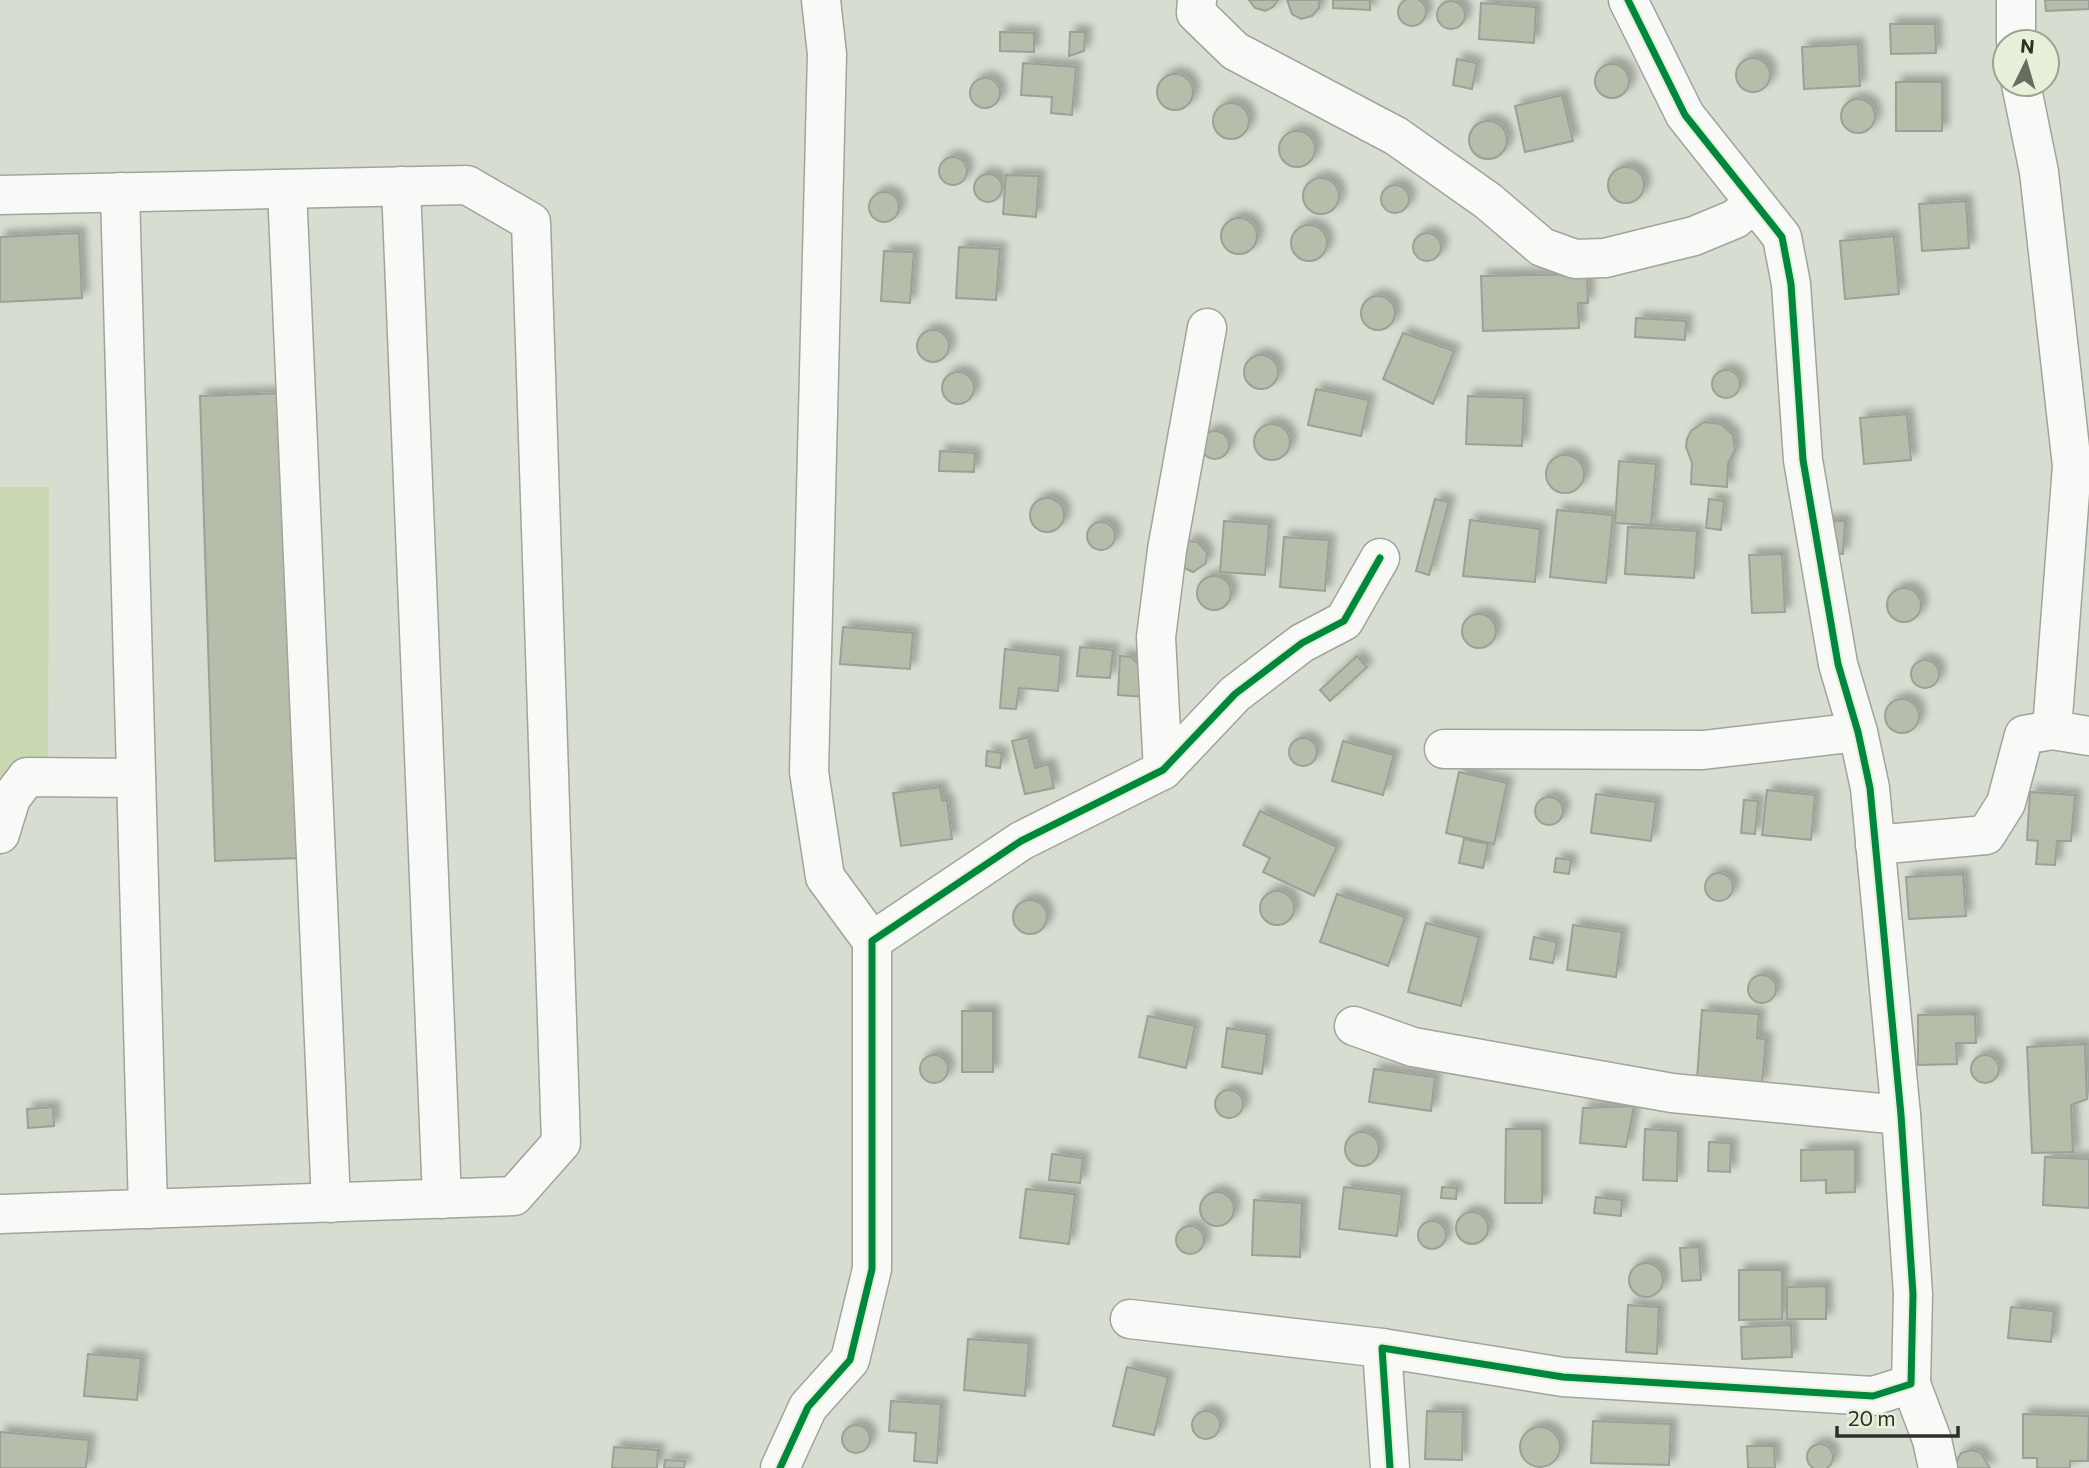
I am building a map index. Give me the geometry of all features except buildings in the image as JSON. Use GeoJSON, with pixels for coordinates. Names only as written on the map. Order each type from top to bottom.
{"type":"FeatureCollection","features":[{"type":"Feature","properties":{"kind":"street"},"geometry":{"type":"LineString","coordinates":[[780,1468],[808,1407],[850,1360],[872,1269],[872,941],[825,877],[809,772],[827,54],[821,0]]}},
{"type":"Feature","properties":{"kind":"street"},"geometry":{"type":"LineString","coordinates":[[1197,0],[1196,13],[1235,51],[1396,136],[1488,201],[1542,247],[1575,259],[1605,258],[1694,236],[1735,219],[1754,203]]}},
{"type":"Feature","properties":{"kind":"street"},"geometry":{"type":"LineString","coordinates":[[1628,0],[1685,115],[1782,237],[1791,284],[1803,460],[1838,664],[1858,732],[1870,788],[1901,1115],[1913,1294],[1911,1384],[1932,1440],[1938,1468]]}},
{"type":"Feature","properties":{"kind":"street"},"geometry":{"type":"LineString","coordinates":[[2015,28],[2016,0]]}},
{"type":"Feature","properties":{"kind":"street"},"geometry":{"type":"LineString","coordinates":[[2024,98],[2039,172],[2080,466],[2052,730]]}},
{"type":"Feature","properties":{"kind":"street"},"geometry":{"type":"LineString","coordinates":[[0,195],[467,185],[531,222],[561,1143],[514,1196],[0,1214]]}},
{"type":"Feature","properties":{"kind":"street"},"geometry":{"type":"LineString","coordinates":[[401,186],[442,1199]]}},
{"type":"Feature","properties":{"kind":"street"},"geometry":{"type":"LineString","coordinates":[[287,189],[331,1203]]}},
{"type":"Feature","properties":{"kind":"street"},"geometry":{"type":"LineString","coordinates":[[120,192],[148,1209]]}},
{"type":"Feature","properties":{"kind":"street"},"geometry":{"type":"LineString","coordinates":[[1163,770],[1156,636],[1167,550],[1207,328]]}},
{"type":"Feature","properties":{"kind":"street"},"geometry":{"type":"LineString","coordinates":[[872,941],[1021,841],[1163,770],[1235,694],[1302,643],[1344,621],[1380,558]]}},
{"type":"Feature","properties":{"kind":"street"},"geometry":{"type":"LineString","coordinates":[[1875,845],[1986,835],[2006,803],[2024,735],[2052,730],[2089,736]]}},
{"type":"Feature","properties":{"kind":"street"},"geometry":{"type":"LineString","coordinates":[[1444,750],[1703,750],[1858,732]]}},
{"type":"Feature","properties":{"kind":"street"},"geometry":{"type":"LineString","coordinates":[[0,834],[11,798],[27,777],[136,778]]}},
{"type":"Feature","properties":{"kind":"street"},"geometry":{"type":"LineString","coordinates":[[1354,1026],[1413,1047],[1672,1093],[1901,1115]]}},
{"type":"Feature","properties":{"kind":"street"},"geometry":{"type":"LineString","coordinates":[[1130,1319],[1382,1348],[1563,1377],[1873,1396],[1911,1384]]}},
{"type":"Feature","properties":{"kind":"street"},"geometry":{"type":"LineString","coordinates":[[1382,1348],[1390,1468]]}},
{"type":"Feature","properties":{"kind":"green space"},"geometry":{"type":"Polygon","coordinates":[[[0,487],[49,487],[48,785],[0,785],[0,487]]]}},
{"type":"Feature","properties":{"kind":"cycle path"},"geometry":{"type":"LineString","coordinates":[[1390,1468],[1382,1348],[1563,1377],[1873,1396],[1911,1384],[1913,1294],[1901,1115],[1870,788],[1858,732],[1838,664],[1803,460],[1791,284],[1782,237],[1685,115],[1628,0]]}},
{"type":"Feature","properties":{"kind":"cycle path"},"geometry":{"type":"LineString","coordinates":[[780,1468],[808,1407],[850,1360],[872,1269],[872,941],[1021,841],[1163,770],[1235,694],[1302,643],[1344,621],[1380,558]]}}]}
